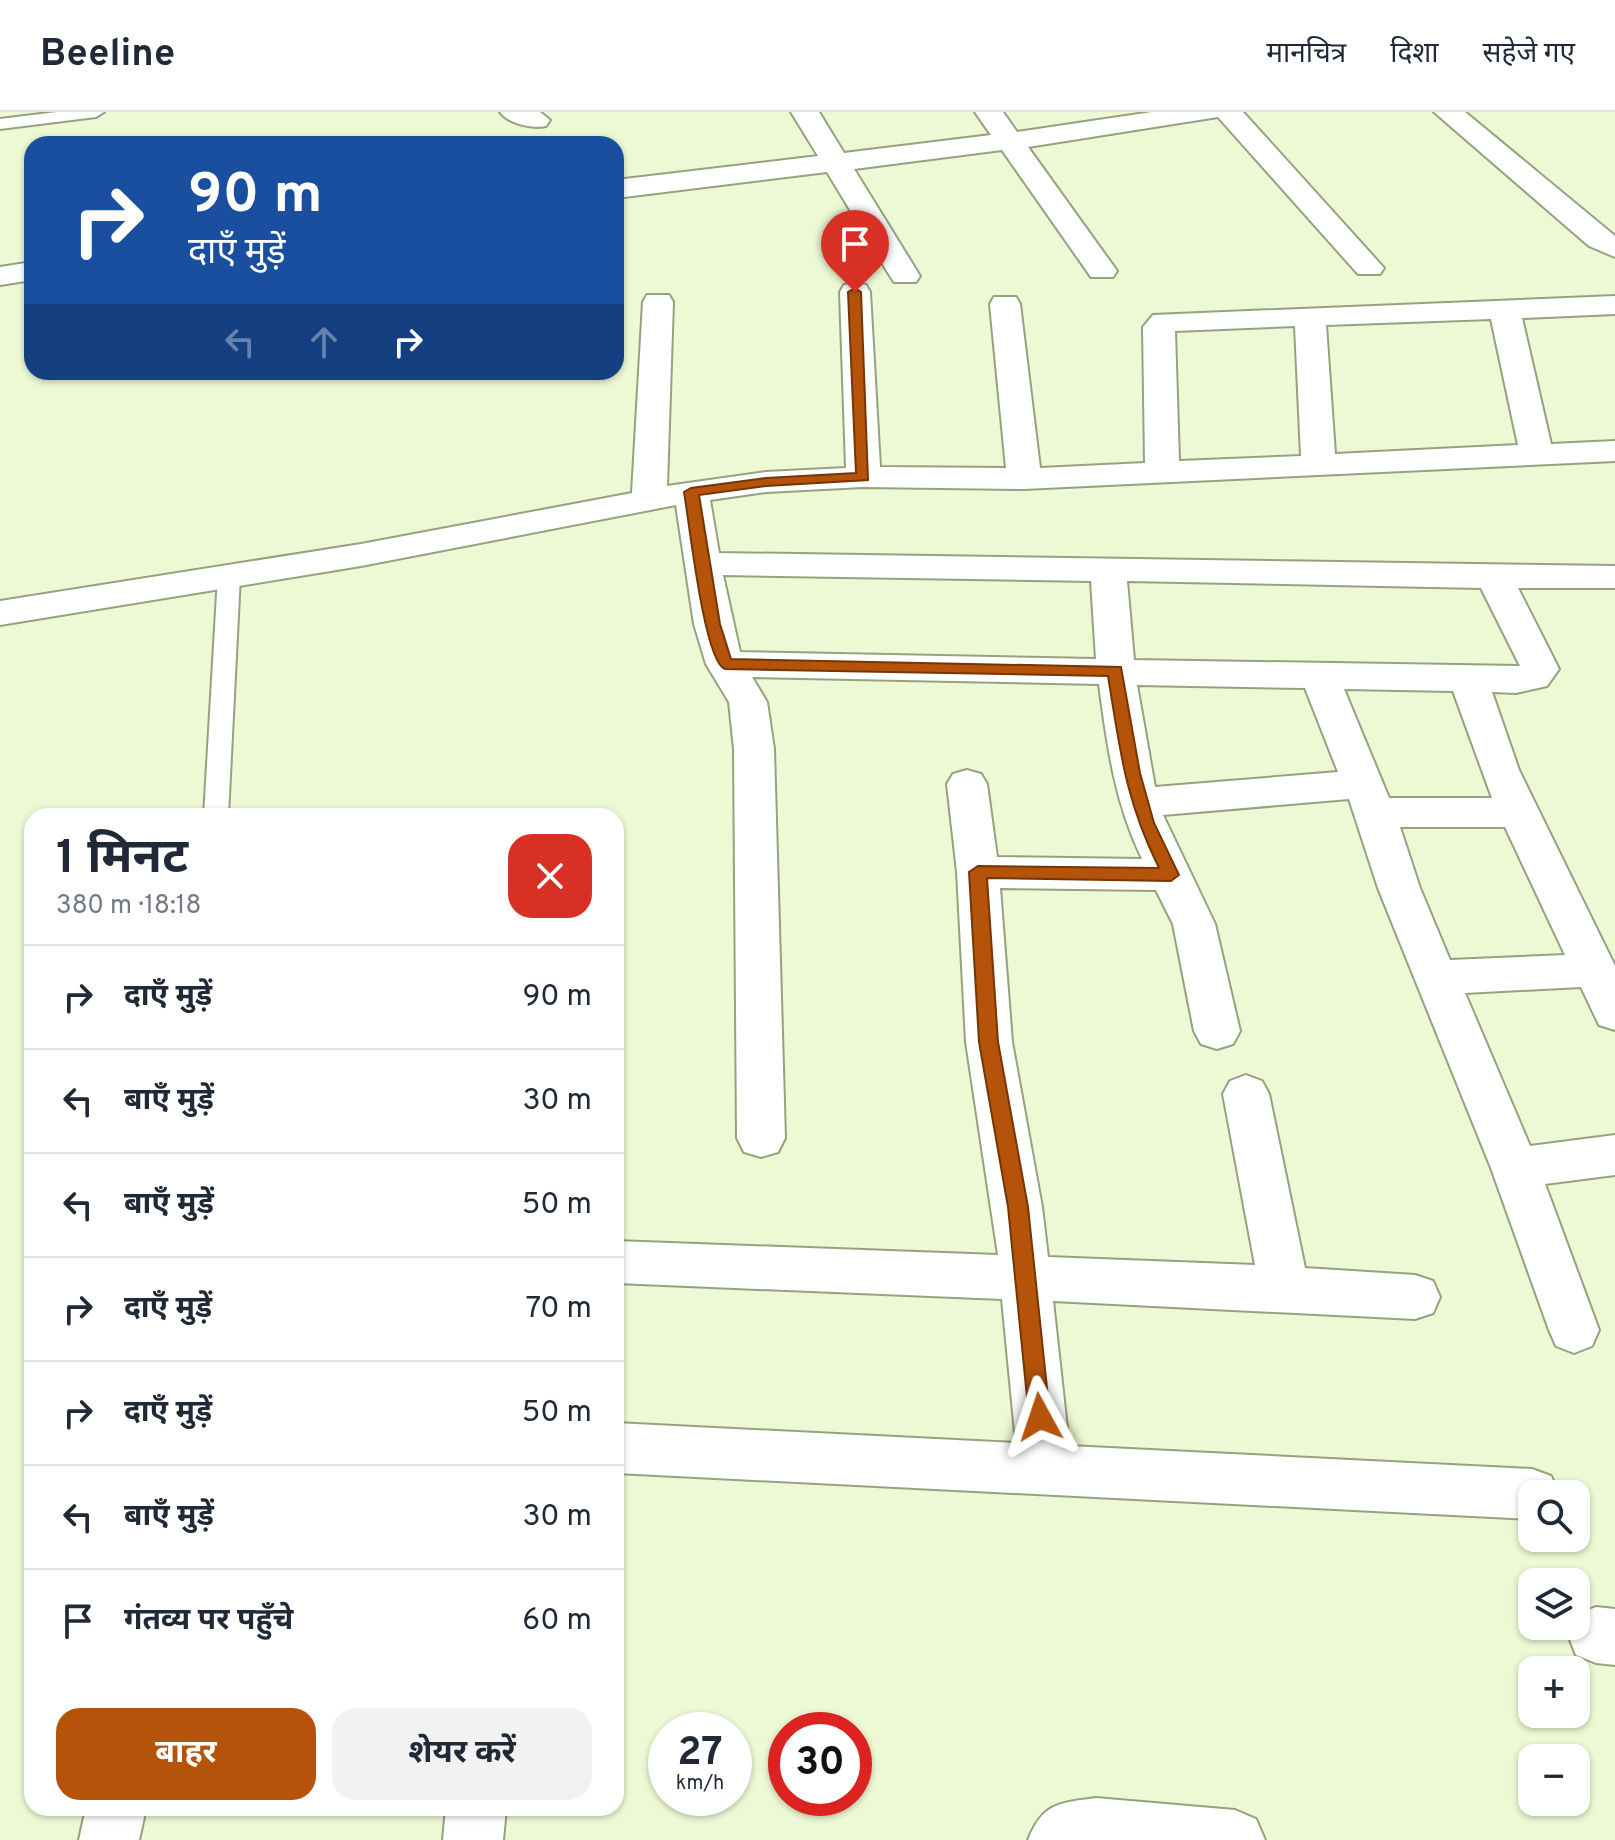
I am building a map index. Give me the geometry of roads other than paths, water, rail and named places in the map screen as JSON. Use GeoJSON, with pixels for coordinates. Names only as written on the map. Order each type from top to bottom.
{"type":"FeatureCollection","features":[{"type":"Feature","properties":{"kind":"street"},"geometry":{"type":"LineString","coordinates":[[805,112],[905,276]]}},
{"type":"Feature","properties":{"kind":"street"},"geometry":{"type":"LineString","coordinates":[[989,112],[1102,271]]}},
{"type":"Feature","properties":{"kind":"street"},"geometry":{"type":"LineString","coordinates":[[624,188],[1010,141],[1208,112]]}},
{"type":"Feature","properties":{"kind":"street"},"geometry":{"type":"LineString","coordinates":[[1228,112],[1369,268]]}},
{"type":"Feature","properties":{"kind":"street"},"geometry":{"type":"LineString","coordinates":[[1448,112],[1600,240],[1615,248]]}},
{"type":"Feature","properties":{"kind":"street"},"geometry":{"type":"LineString","coordinates":[[0,276],[24,272]]}},
{"type":"Feature","properties":{"kind":"street"},"geometry":{"type":"LineString","coordinates":[[855,292],[863,477]]}},
{"type":"Feature","properties":{"kind":"street"},"geometry":{"type":"LineString","coordinates":[[649,500],[658,302]]}},
{"type":"Feature","properties":{"kind":"street"},"geometry":{"type":"LineString","coordinates":[[1005,304],[1024,479]]}},
{"type":"Feature","properties":{"kind":"street"},"geometry":{"type":"LineString","coordinates":[[1162,472],[1159,327],[1164,322],[1615,305]]}},
{"type":"Feature","properties":{"kind":"street"},"geometry":{"type":"LineString","coordinates":[[1504,307],[1537,455]]}},
{"type":"Feature","properties":{"kind":"street"},"geometry":{"type":"LineString","coordinates":[[1310,316],[1319,465]]}},
{"type":"Feature","properties":{"kind":"street"},"geometry":{"type":"LineString","coordinates":[[0,613],[495,532],[691,492],[766,482],[863,477],[1024,479],[1615,451]]}},
{"type":"Feature","properties":{"kind":"street"},"geometry":{"type":"LineString","coordinates":[[691,492],[713,624],[725,664],[748,702],[754,749],[761,1138]]}},
{"type":"Feature","properties":{"kind":"street"},"geometry":{"type":"LineString","coordinates":[[704,564],[865,563],[1108,571],[1494,578],[1615,577]]}},
{"type":"Feature","properties":{"kind":"street"},"geometry":{"type":"LineString","coordinates":[[1108,571],[1116,670],[1140,803],[1194,924],[1217,1031]]}},
{"type":"Feature","properties":{"kind":"street"},"geometry":{"type":"LineString","coordinates":[[725,664],[1516,680],[1533,677],[1540,669],[1538,659],[1494,578]]}},
{"type":"Feature","properties":{"kind":"street"},"geometry":{"type":"LineString","coordinates":[[1319,675],[1369,798],[1399,888],[1515,1168],[1574,1330]]}},
{"type":"Feature","properties":{"kind":"street"},"geometry":{"type":"LineString","coordinates":[[1468,678],[1499,770],[1599,956],[1615,1013]]}},
{"type":"Feature","properties":{"kind":"street"},"geometry":{"type":"LineString","coordinates":[[967,784],[978,872],[989,1042],[1026,1277],[1045,1472]]}},
{"type":"Feature","properties":{"kind":"street"},"geometry":{"type":"LineString","coordinates":[[1140,803],[1369,798],[1520,812]]}},
{"type":"Feature","properties":{"kind":"street"},"geometry":{"type":"LineString","coordinates":[[978,872],[1171,875]]}},
{"type":"Feature","properties":{"kind":"street"},"geometry":{"type":"LineString","coordinates":[[1437,977],[1599,956]]}},
{"type":"Feature","properties":{"kind":"street"},"geometry":{"type":"LineString","coordinates":[[1246,1094],[1284,1288]]}},
{"type":"Feature","properties":{"kind":"street"},"geometry":{"type":"LineString","coordinates":[[1515,1168],[1615,1155]]}},
{"type":"Feature","properties":{"kind":"street"},"geometry":{"type":"LineString","coordinates":[[624,1262],[1284,1288],[1415,1297]]}},
{"type":"Feature","properties":{"kind":"street"},"geometry":{"type":"LineString","coordinates":[[624,1448],[1518,1493]]}},
{"type":"Feature","properties":{"kind":"street"},"geometry":{"type":"LineString","coordinates":[[109,1840],[114,1816]]}},
{"type":"Feature","properties":{"kind":"street"},"geometry":{"type":"LineString","coordinates":[[473,1840],[475,1816]]}},
{"type":"Feature","properties":{"kind":"street"},"geometry":{"type":"LineString","coordinates":[[1058,1840],[1065,1832],[1096,1828],[1235,1840]]}},
{"type":"Feature","properties":{"kind":"lane"},"geometry":{"type":"LineString","coordinates":[[0,124],[96,112]]}},
{"type":"Feature","properties":{"kind":"lane"},"geometry":{"type":"LineString","coordinates":[[216,808],[229,576]]}}]}
